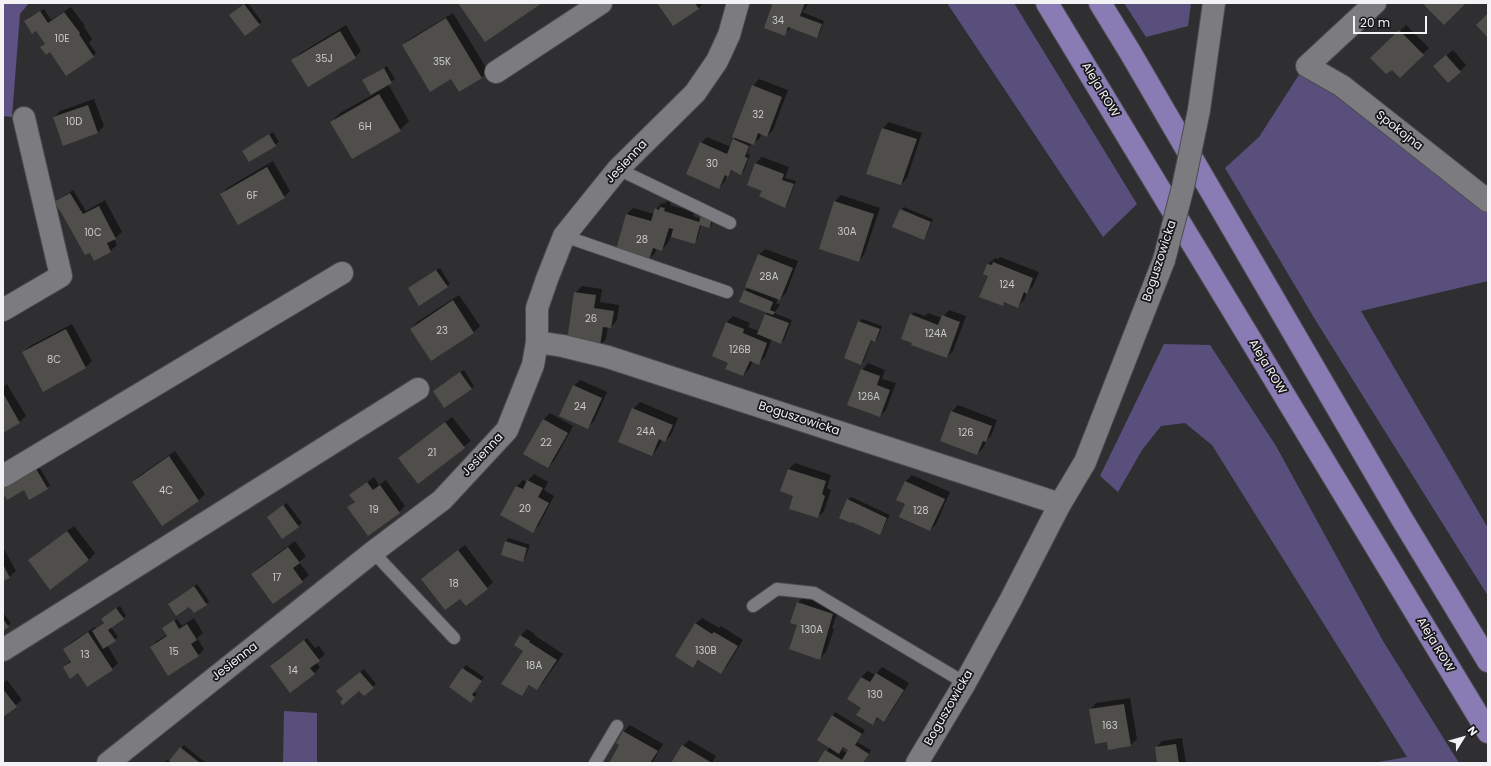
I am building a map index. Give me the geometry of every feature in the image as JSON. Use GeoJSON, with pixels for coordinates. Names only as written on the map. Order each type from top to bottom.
{"type":"FeatureCollection","features":[{"type":"Feature","properties":{"kind":"main road","name":"Aleja ROW"},"geometry":{"type":"LineString","coordinates":[[1047,3],[1488,732]]}},
{"type":"Feature","properties":{"kind":"main road"},"geometry":{"type":"LineString","coordinates":[[1100,3],[1402,519],[1488,661]]}},
{"type":"Feature","properties":{"kind":"street"},"geometry":{"type":"LineString","coordinates":[[496,72],[601,3]]}},
{"type":"Feature","properties":{"kind":"street","name":"Jesienna"},"geometry":{"type":"LineString","coordinates":[[108,763],[373,552],[442,500],[507,430],[533,365],[537,342],[537,308],[564,236],[618,169],[695,93],[717,61],[729,35],[738,3]]}},
{"type":"Feature","properties":{"kind":"street","name":"Boguszowicka"},"geometry":{"type":"LineString","coordinates":[[917,763],[965,683],[1010,601],[1060,504],[1085,462],[1164,260],[1183,187],[1199,110],[1214,3]]}},
{"type":"Feature","properties":{"kind":"street","name":"Spokojna"},"geometry":{"type":"LineString","coordinates":[[1375,3],[1307,66],[1342,86],[1488,201]]}},
{"type":"Feature","properties":{"kind":"street"},"geometry":{"type":"LineString","coordinates":[[3,310],[61,276],[24,118]]}},
{"type":"Feature","properties":{"kind":"street"},"geometry":{"type":"LineString","coordinates":[[3,476],[342,273]]}},
{"type":"Feature","properties":{"kind":"street","name":"Boguszowicka"},"geometry":{"type":"LineString","coordinates":[[537,342],[563,346],[608,357],[1060,504]]}},
{"type":"Feature","properties":{"kind":"street"},"geometry":{"type":"LineString","coordinates":[[3,650],[418,389]]}},
{"type":"Feature","properties":{"kind":"lane"},"geometry":{"type":"LineString","coordinates":[[618,169],[730,223]]}},
{"type":"Feature","properties":{"kind":"lane"},"geometry":{"type":"LineString","coordinates":[[564,236],[727,292]]}},
{"type":"Feature","properties":{"kind":"lane"},"geometry":{"type":"LineString","coordinates":[[373,552],[454,638]]}},
{"type":"Feature","properties":{"kind":"lane"},"geometry":{"type":"LineString","coordinates":[[753,606],[777,589],[814,593],[965,683]]}},
{"type":"Feature","properties":{"kind":"lane"},"geometry":{"type":"LineString","coordinates":[[595,763],[617,726]]}},
{"type":"Feature","properties":{"kind":"shaded area"},"geometry":{"type":"Polygon","coordinates":[[[3,3],[29,3],[20,14],[12,117],[3,116],[3,3]]]}},
{"type":"Feature","properties":{"kind":"shaded area"},"geometry":{"type":"Polygon","coordinates":[[[947,3],[1014,3],[1137,204],[1103,237],[947,3]]]}},
{"type":"Feature","properties":{"kind":"shaded area"},"geometry":{"type":"Polygon","coordinates":[[[1124,3],[1191,3],[1188,26],[1146,37],[1124,3]]]}},
{"type":"Feature","properties":{"kind":"shaded area"},"geometry":{"type":"Polygon","coordinates":[[[1304,67],[1346,92],[1488,212],[1488,281],[1361,311],[1488,528],[1488,596],[1316,321],[1225,168],[1259,137],[1304,67]]]}},
{"type":"Feature","properties":{"kind":"shaded area"},"geometry":{"type":"Polygon","coordinates":[[[1164,344],[1210,345],[1276,446],[1383,641],[1459,763],[1373,763],[1407,757],[1212,445],[1185,423],[1161,426],[1142,450],[1118,492],[1100,476],[1164,344]]]}},
{"type":"Feature","properties":{"kind":"shaded area"},"geometry":{"type":"Polygon","coordinates":[[[284,711],[317,713],[317,763],[283,763],[284,711]]]}},
{"type":"Feature","properties":{"kind":"building"},"geometry":{"type":"Polygon","coordinates":[[[458,3],[542,3],[485,42],[458,3]]]}},
{"type":"Feature","properties":{"kind":"building"},"geometry":{"type":"Polygon","coordinates":[[[657,3],[695,3],[699,9],[673,26],[657,3]]]}},
{"type":"Feature","properties":{"kind":"building"},"geometry":{"type":"Polygon","coordinates":[[[770,3],[805,3],[800,16],[822,24],[817,38],[788,27],[785,36],[764,28],[772,5],[770,3]]]}},
{"type":"Feature","properties":{"kind":"building"},"geometry":{"type":"Polygon","coordinates":[[[1426,3],[1466,3],[1444,25],[1424,5],[1426,3]]]}},
{"type":"Feature","properties":{"kind":"building"},"geometry":{"type":"Polygon","coordinates":[[[244,4],[260,25],[245,36],[229,15],[244,4]]]}},
{"type":"Feature","properties":{"kind":"building"},"geometry":{"type":"Polygon","coordinates":[[[40,11],[48,23],[64,12],[80,33],[79,34],[94,57],[66,76],[50,52],[46,55],[40,47],[45,44],[36,31],[32,34],[24,21],[40,11]]]}},
{"type":"Feature","properties":{"kind":"building"},"geometry":{"type":"Polygon","coordinates":[[[1488,13],[1488,38],[1476,25],[1488,13]]]}},
{"type":"Feature","properties":{"kind":"building"},"geometry":{"type":"Polygon","coordinates":[[[446,18],[482,78],[459,92],[451,79],[430,92],[402,45],[446,18]]]}},
{"type":"Feature","properties":{"kind":"building"},"geometry":{"type":"Polygon","coordinates":[[[1399,30],[1424,55],[1400,78],[1392,70],[1386,74],[1370,58],[1399,30]]]}},
{"type":"Feature","properties":{"kind":"building"},"geometry":{"type":"Polygon","coordinates":[[[340,31],[356,58],[308,87],[291,60],[340,31]]]}},
{"type":"Feature","properties":{"kind":"building"},"geometry":{"type":"Polygon","coordinates":[[[1446,55],[1461,72],[1448,83],[1433,66],[1446,55]]]}},
{"type":"Feature","properties":{"kind":"building"},"geometry":{"type":"Polygon","coordinates":[[[384,68],[392,83],[371,95],[362,80],[384,68]]]}},
{"type":"Feature","properties":{"kind":"building"},"geometry":{"type":"Polygon","coordinates":[[[752,85],[782,97],[767,137],[758,133],[754,145],[732,137],[752,85]]]}},
{"type":"Feature","properties":{"kind":"building"},"geometry":{"type":"Polygon","coordinates":[[[379,94],[401,131],[352,159],[330,122],[379,94]]]}},
{"type":"Feature","properties":{"kind":"building"},"geometry":{"type":"Polygon","coordinates":[[[88,105],[98,133],[63,146],[53,117],[88,105]]]}},
{"type":"Feature","properties":{"kind":"building"},"geometry":{"type":"Polygon","coordinates":[[[882,128],[917,139],[901,185],[866,174],[882,128]]]}},
{"type":"Feature","properties":{"kind":"building"},"geometry":{"type":"Polygon","coordinates":[[[269,134],[276,146],[249,162],[242,151],[269,134]]]}},
{"type":"Feature","properties":{"kind":"building"},"geometry":{"type":"Polygon","coordinates":[[[733,139],[749,146],[745,157],[748,158],[741,175],[731,170],[728,177],[725,175],[719,189],[686,174],[700,142],[727,154],[733,139]]]}},
{"type":"Feature","properties":{"kind":"building"},"geometry":{"type":"Polygon","coordinates":[[[755,163],[784,174],[782,180],[794,184],[785,208],[759,196],[762,191],[747,185],[755,163]]]}},
{"type":"Feature","properties":{"kind":"building"},"geometry":{"type":"Polygon","coordinates":[[[267,167],[285,198],[238,225],[220,194],[267,167]]]}},
{"type":"Feature","properties":{"kind":"building"},"geometry":{"type":"Polygon","coordinates":[[[70,193],[83,214],[99,206],[116,239],[107,243],[111,252],[94,261],[90,253],[85,255],[54,202],[70,193]]]}},
{"type":"Feature","properties":{"kind":"building"},"geometry":{"type":"Polygon","coordinates":[[[834,201],[874,214],[859,262],[819,249],[834,201]]]}},
{"type":"Feature","properties":{"kind":"building"},"geometry":{"type":"Polygon","coordinates":[[[660,207],[665,208],[664,211],[699,222],[701,216],[712,220],[709,228],[700,225],[695,244],[671,237],[673,229],[669,228],[662,251],[653,248],[649,260],[616,250],[626,214],[651,221],[655,208],[659,210],[660,207]]]}},
{"type":"Feature","properties":{"kind":"building"},"geometry":{"type":"Polygon","coordinates":[[[900,209],[931,222],[924,240],[892,227],[900,209]]]}},
{"type":"Feature","properties":{"kind":"building"},"geometry":{"type":"Polygon","coordinates":[[[758,254],[793,268],[780,300],[745,287],[758,254]]]}},
{"type":"Feature","properties":{"kind":"building"},"geometry":{"type":"Polygon","coordinates":[[[993,262],[1033,278],[1027,294],[1024,292],[1018,308],[1004,302],[1003,306],[979,297],[988,276],[983,274],[987,264],[992,265],[993,262]]]}},
{"type":"Feature","properties":{"kind":"building"},"geometry":{"type":"Polygon","coordinates":[[[436,270],[448,287],[419,306],[408,288],[436,270]]]}},
{"type":"Feature","properties":{"kind":"building"},"geometry":{"type":"Polygon","coordinates":[[[744,290],[773,302],[770,310],[775,312],[773,315],[739,302],[744,290]]]}},
{"type":"Feature","properties":{"kind":"building"},"geometry":{"type":"Polygon","coordinates":[[[574,292],[596,295],[594,308],[614,311],[611,328],[603,327],[600,346],[567,341],[574,292]]]}},
{"type":"Feature","properties":{"kind":"building"},"geometry":{"type":"Polygon","coordinates":[[[453,300],[474,333],[431,361],[410,329],[453,300]]]}},
{"type":"Feature","properties":{"kind":"building"},"geometry":{"type":"Polygon","coordinates":[[[765,314],[789,323],[781,344],[757,334],[765,314]]]}},
{"type":"Feature","properties":{"kind":"building"},"geometry":{"type":"Polygon","coordinates":[[[910,314],[938,325],[942,315],[960,322],[947,358],[911,345],[912,343],[901,339],[910,314]]]}},
{"type":"Feature","properties":{"kind":"building"},"geometry":{"type":"Polygon","coordinates":[[[858,321],[880,329],[875,342],[871,340],[861,365],[844,358],[858,321]]]}},
{"type":"Feature","properties":{"kind":"building"},"geometry":{"type":"Polygon","coordinates":[[[726,322],[744,329],[743,333],[767,343],[759,365],[750,361],[743,376],[725,369],[728,363],[712,356],[726,322]]]}},
{"type":"Feature","properties":{"kind":"building"},"geometry":{"type":"Polygon","coordinates":[[[66,329],[86,368],[43,392],[22,352],[66,329]]]}},
{"type":"Feature","properties":{"kind":"building"},"geometry":{"type":"Polygon","coordinates":[[[861,369],[880,376],[877,385],[890,390],[880,417],[847,405],[861,369]]]}},
{"type":"Feature","properties":{"kind":"building"},"geometry":{"type":"Polygon","coordinates":[[[460,372],[472,389],[444,408],[433,391],[460,372]]]}},
{"type":"Feature","properties":{"kind":"building"},"geometry":{"type":"Polygon","coordinates":[[[573,385],[602,398],[588,429],[559,416],[573,385]]]}},
{"type":"Feature","properties":{"kind":"building"},"geometry":{"type":"Polygon","coordinates":[[[3,393],[20,423],[3,433],[3,393]]]}},
{"type":"Feature","properties":{"kind":"building"},"geometry":{"type":"Polygon","coordinates":[[[632,408],[673,425],[665,442],[659,439],[652,456],[618,442],[632,408]]]}},
{"type":"Feature","properties":{"kind":"building"},"geometry":{"type":"Polygon","coordinates":[[[951,411],[992,426],[986,442],[983,441],[977,455],[940,441],[951,411]]]}},
{"type":"Feature","properties":{"kind":"building"},"geometry":{"type":"Polygon","coordinates":[[[543,419],[568,433],[548,468],[523,454],[543,419]]]}},
{"type":"Feature","properties":{"kind":"building"},"geometry":{"type":"Polygon","coordinates":[[[445,422],[465,448],[418,484],[398,458],[445,422]]]}},
{"type":"Feature","properties":{"kind":"building"},"geometry":{"type":"Polygon","coordinates":[[[169,456],[199,501],[162,526],[132,482],[169,456]]]}},
{"type":"Feature","properties":{"kind":"building"},"geometry":{"type":"Polygon","coordinates":[[[35,467],[48,489],[29,500],[24,490],[7,500],[3,493],[3,485],[35,467]]]}},
{"type":"Feature","properties":{"kind":"building"},"geometry":{"type":"Polygon","coordinates":[[[788,469],[826,481],[822,494],[825,496],[818,518],[789,509],[793,496],[780,491],[788,469]]]}},
{"type":"Feature","properties":{"kind":"building"},"geometry":{"type":"Polygon","coordinates":[[[527,480],[543,488],[538,497],[549,503],[533,533],[500,515],[516,486],[523,489],[527,480]]]}},
{"type":"Feature","properties":{"kind":"building"},"geometry":{"type":"Polygon","coordinates":[[[905,481],[945,499],[930,531],[899,517],[905,504],[896,500],[905,481]]]}},
{"type":"Feature","properties":{"kind":"building"},"geometry":{"type":"Polygon","coordinates":[[[367,482],[373,490],[380,485],[400,513],[368,536],[347,507],[355,502],[349,495],[367,482]]]}},
{"type":"Feature","properties":{"kind":"building"},"geometry":{"type":"Polygon","coordinates":[[[847,499],[887,518],[880,535],[852,522],[851,523],[839,518],[847,499]]]}},
{"type":"Feature","properties":{"kind":"building"},"geometry":{"type":"Polygon","coordinates":[[[283,505],[299,527],[282,539],[267,517],[283,505]]]}},
{"type":"Feature","properties":{"kind":"building"},"geometry":{"type":"Polygon","coordinates":[[[67,531],[89,560],[50,590],[28,560],[67,531]]]}},
{"type":"Feature","properties":{"kind":"building"},"geometry":{"type":"Polygon","coordinates":[[[505,541],[527,548],[523,562],[501,555],[505,541]]]}},
{"type":"Feature","properties":{"kind":"building"},"geometry":{"type":"Polygon","coordinates":[[[288,547],[300,563],[293,568],[303,582],[273,604],[251,574],[288,547]]]}},
{"type":"Feature","properties":{"kind":"building"},"geometry":{"type":"Polygon","coordinates":[[[458,550],[488,589],[466,606],[460,599],[445,610],[421,579],[458,550]]]}},
{"type":"Feature","properties":{"kind":"building"},"geometry":{"type":"Polygon","coordinates":[[[3,564],[10,578],[3,581],[3,564]]]}},
{"type":"Feature","properties":{"kind":"building"},"geometry":{"type":"Polygon","coordinates":[[[194,586],[207,605],[194,613],[189,607],[176,616],[168,604],[194,586]]]}},
{"type":"Feature","properties":{"kind":"building"},"geometry":{"type":"Polygon","coordinates":[[[797,602],[833,614],[820,660],[789,649],[797,625],[790,623],[797,602]]]}},
{"type":"Feature","properties":{"kind":"building"},"geometry":{"type":"Polygon","coordinates":[[[116,608],[124,619],[108,630],[116,641],[103,649],[92,631],[104,623],[101,619],[116,608]]]}},
{"type":"Feature","properties":{"kind":"building"},"geometry":{"type":"Polygon","coordinates":[[[3,619],[9,627],[3,631],[3,619]]]}},
{"type":"Feature","properties":{"kind":"building"},"geometry":{"type":"Polygon","coordinates":[[[174,620],[179,629],[187,624],[197,640],[191,644],[199,656],[168,676],[150,647],[167,636],[162,628],[174,620]]]}},
{"type":"Feature","properties":{"kind":"building"},"geometry":{"type":"Polygon","coordinates":[[[695,623],[712,634],[714,632],[738,646],[721,674],[698,660],[693,668],[675,656],[695,623]]]}},
{"type":"Feature","properties":{"kind":"building"},"geometry":{"type":"Polygon","coordinates":[[[88,632],[113,670],[87,687],[78,673],[70,679],[63,667],[71,662],[63,649],[88,632]]]}},
{"type":"Feature","properties":{"kind":"building"},"geometry":{"type":"Polygon","coordinates":[[[520,635],[557,660],[537,690],[529,685],[522,696],[501,684],[523,651],[514,645],[520,635]]]}},
{"type":"Feature","properties":{"kind":"building"},"geometry":{"type":"Polygon","coordinates":[[[304,640],[320,661],[310,668],[315,674],[290,693],[270,666],[304,640]]]}},
{"type":"Feature","properties":{"kind":"building"},"geometry":{"type":"Polygon","coordinates":[[[462,668],[482,681],[472,695],[475,697],[471,703],[449,687],[462,668]]]}},
{"type":"Feature","properties":{"kind":"building"},"geometry":{"type":"Polygon","coordinates":[[[360,672],[374,688],[364,696],[359,691],[343,705],[340,702],[343,699],[336,691],[360,672]]]}},
{"type":"Feature","properties":{"kind":"building"},"geometry":{"type":"Polygon","coordinates":[[[876,673],[904,690],[884,722],[877,717],[873,725],[856,715],[861,708],[847,699],[861,677],[870,682],[876,673]]]}},
{"type":"Feature","properties":{"kind":"building"},"geometry":{"type":"Polygon","coordinates":[[[3,689],[17,707],[3,717],[3,689]]]}},
{"type":"Feature","properties":{"kind":"building"},"geometry":{"type":"Polygon","coordinates":[[[1124,704],[1131,746],[1108,750],[1107,742],[1095,744],[1089,709],[1124,704]]]}},
{"type":"Feature","properties":{"kind":"building"},"geometry":{"type":"Polygon","coordinates":[[[832,715],[862,734],[855,745],[869,754],[863,763],[817,763],[825,750],[842,760],[848,750],[843,747],[839,754],[817,740],[832,715]]]}},
{"type":"Feature","properties":{"kind":"building"},"geometry":{"type":"Polygon","coordinates":[[[623,731],[658,751],[650,763],[609,763],[619,745],[616,743],[623,731]]]}},
{"type":"Feature","properties":{"kind":"building"},"geometry":{"type":"Polygon","coordinates":[[[1176,744],[1179,763],[1157,763],[1155,747],[1176,744]]]}},
{"type":"Feature","properties":{"kind":"building"},"geometry":{"type":"Polygon","coordinates":[[[682,745],[712,763],[671,763],[682,745]]]}},
{"type":"Feature","properties":{"kind":"building"},"geometry":{"type":"Polygon","coordinates":[[[180,747],[200,763],[172,763],[169,761],[180,747]]]}}]}
